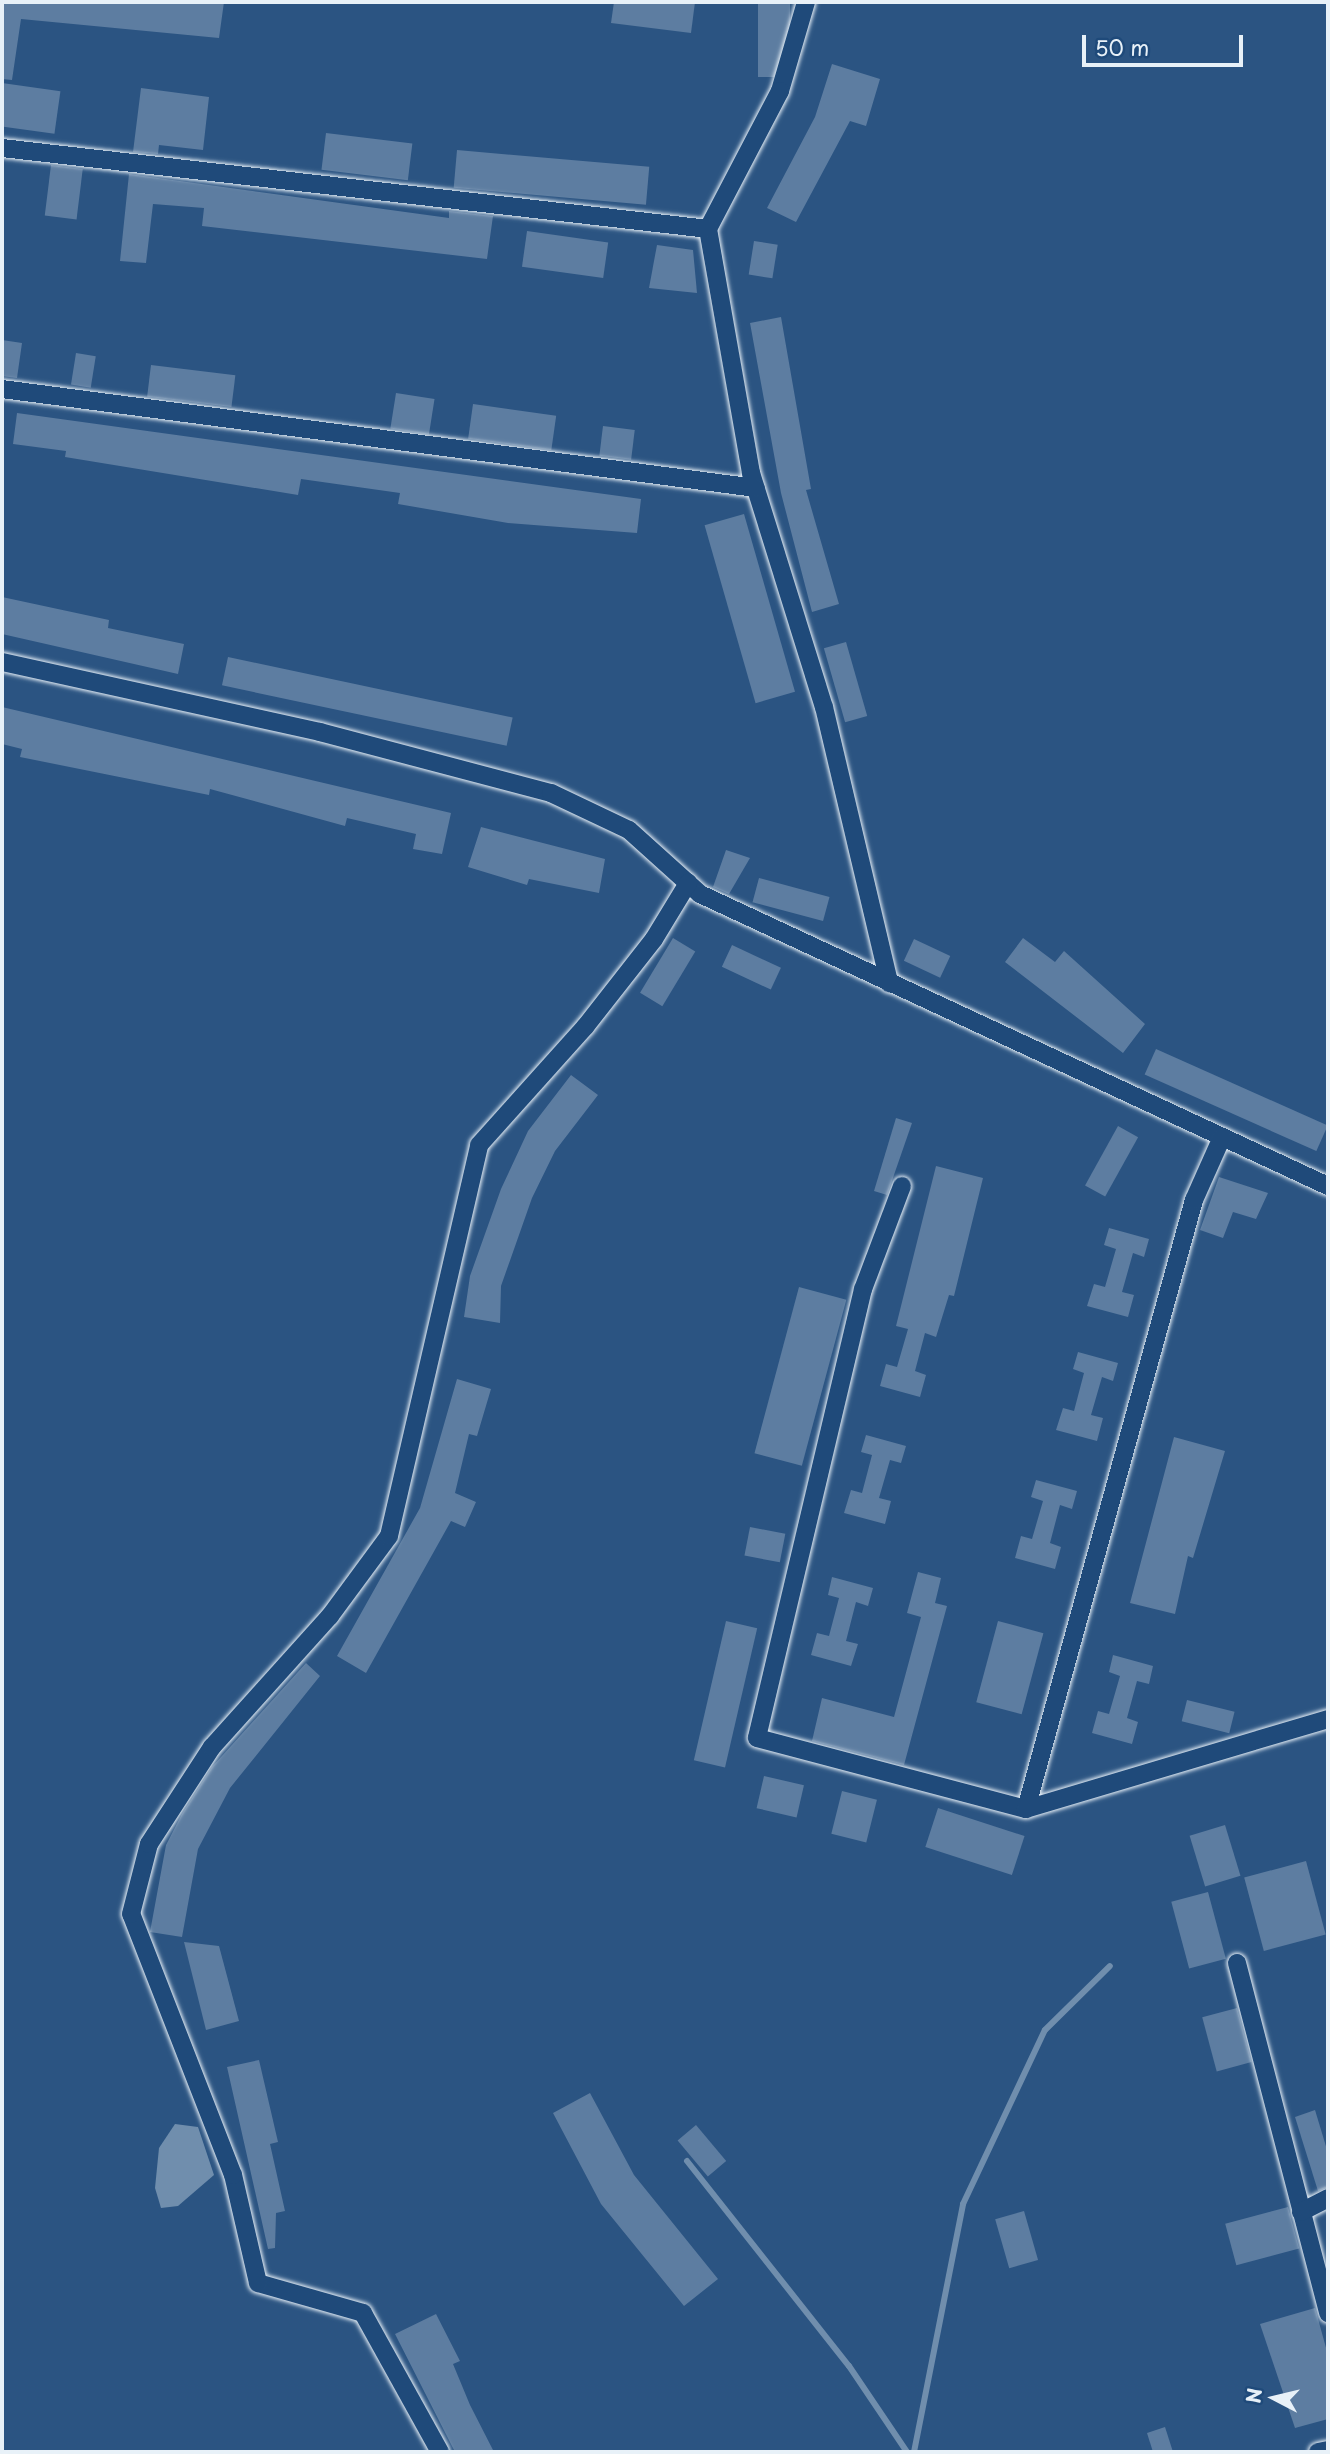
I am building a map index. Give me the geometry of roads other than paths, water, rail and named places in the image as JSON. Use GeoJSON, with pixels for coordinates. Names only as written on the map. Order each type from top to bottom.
{"type":"FeatureCollection","features":[{"type":"Feature","properties":{"kind":"street"},"geometry":{"type":"LineString","coordinates":[[806,2],[780,91],[708,229],[756,488],[824,707],[889,983]]}},
{"type":"Feature","properties":{"kind":"street"},"geometry":{"type":"LineString","coordinates":[[2,148],[708,229]]}},
{"type":"Feature","properties":{"kind":"street"},"geometry":{"type":"LineString","coordinates":[[2,389],[756,488]]}},
{"type":"Feature","properties":{"kind":"street"},"geometry":{"type":"LineString","coordinates":[[2,662],[320,732],[551,793],[629,830],[699,894],[1328,1186]]}},
{"type":"Feature","properties":{"kind":"street"},"geometry":{"type":"LineString","coordinates":[[440,2452],[363,2313],[258,2283],[233,2175],[131,1914],[149,1844],[212,1747],[330,1616],[389,1536],[479,1145],[585,1027],[654,939],[688,883]]}},
{"type":"Feature","properties":{"kind":"street"},"geometry":{"type":"LineString","coordinates":[[1026,1809],[1194,1200],[1222,1137]]}},
{"type":"Feature","properties":{"kind":"street"},"geometry":{"type":"LineString","coordinates":[[902,1186],[863,1289],[757,1738],[1026,1809],[1328,1719]]}},
{"type":"Feature","properties":{"kind":"street"},"geometry":{"type":"LineString","coordinates":[[1237,1964],[1328,2313]]}},
{"type":"Feature","properties":{"kind":"street"},"geometry":{"type":"LineString","coordinates":[[1301,2212],[1328,2197]]}},
{"type":"Feature","properties":{"kind":"street"},"geometry":{"type":"LineString","coordinates":[[1318,2452],[1328,2450]]}},
{"type":"Feature","properties":{"kind":"water"},"geometry":{"type":"Polygon","coordinates":[[[175,2124],[198,2127],[214,2175],[178,2206],[161,2208],[155,2188],[159,2148],[175,2124]]]}},
{"type":"Feature","properties":{"kind":"waterway"},"geometry":{"type":"LineString","coordinates":[[914,2452],[963,2204],[1045,2030],[1110,1966]]}},
{"type":"Feature","properties":{"kind":"waterway"},"geometry":{"type":"LineString","coordinates":[[687,2161],[849,2366],[907,2452]]}}]}
